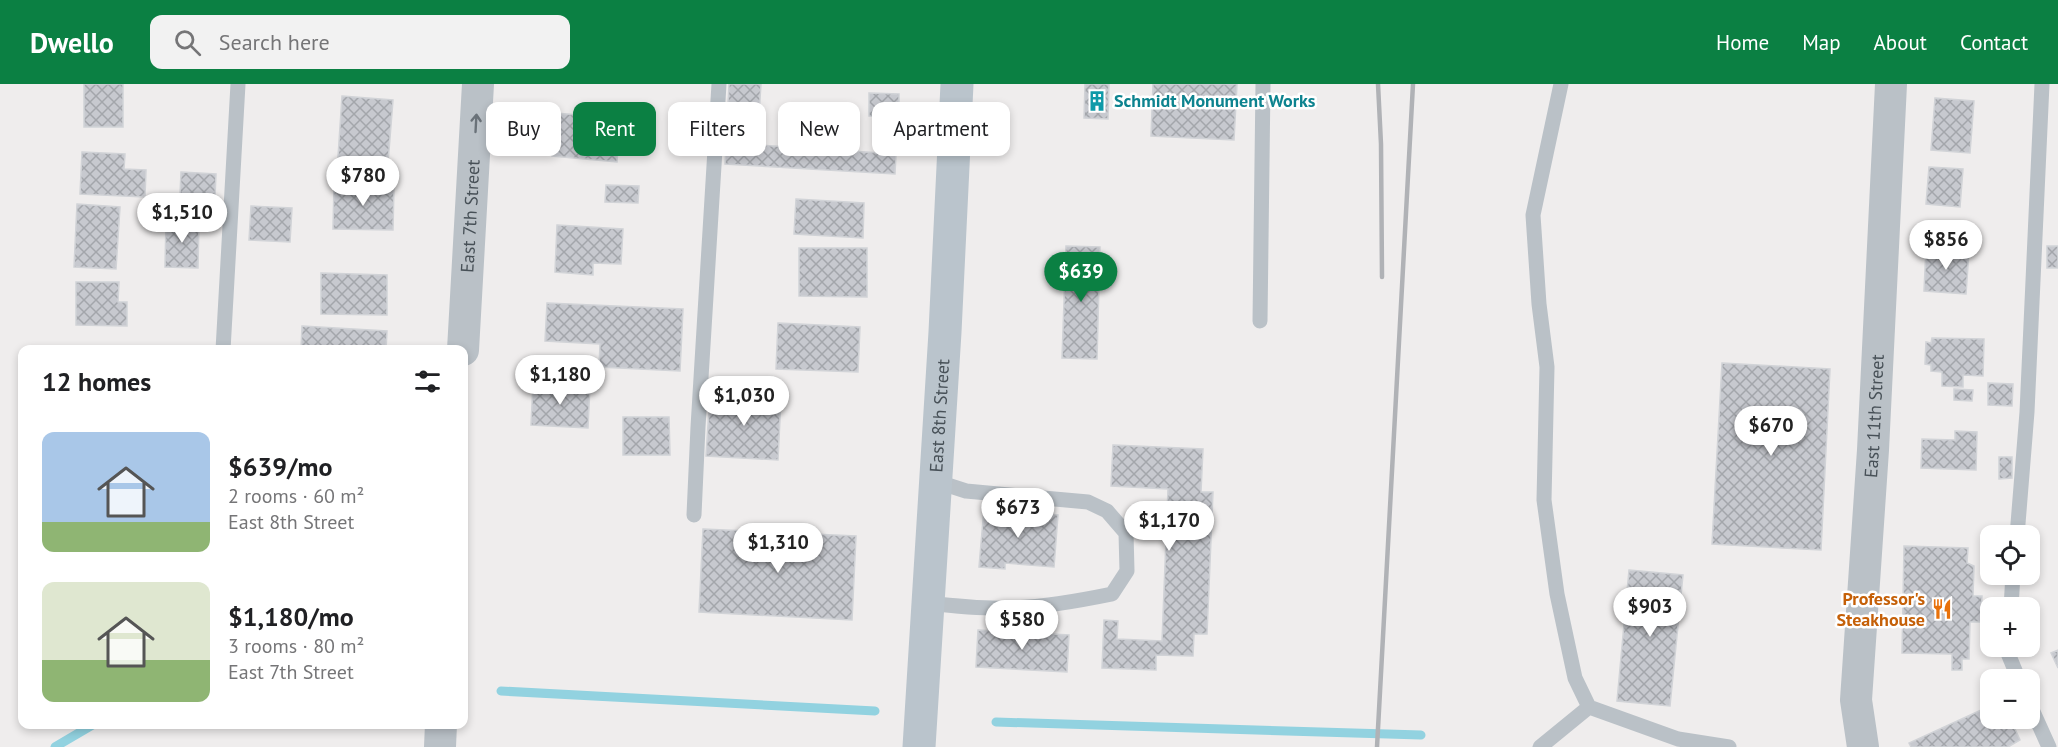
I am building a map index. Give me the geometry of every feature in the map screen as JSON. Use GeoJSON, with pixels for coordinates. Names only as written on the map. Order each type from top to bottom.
{"type":"FeatureCollection","features":[{"type":"Feature","properties":{"kind":"main road","name":"East 8th Street"},"geometry":{"type":"LineString","coordinates":[[919,747],[957,84]]}},
{"type":"Feature","properties":{"kind":"street","name":"East 7th Street"},"geometry":{"type":"LineString","coordinates":[[463,345],[478,84]]}},
{"type":"Feature","properties":{"kind":"street","name":"East 11th Street"},"geometry":{"type":"LineString","coordinates":[[1863,747],[1856,700],[1873,450],[1891,84]]}},
{"type":"Feature","properties":{"kind":"street"},"geometry":{"type":"LineString","coordinates":[[440,747],[441,729]]}},
{"type":"Feature","properties":{"kind":"lane"},"geometry":{"type":"LineString","coordinates":[[223,345],[238,84]]}},
{"type":"Feature","properties":{"kind":"lane"},"geometry":{"type":"LineString","coordinates":[[694,515],[719,84]]}},
{"type":"Feature","properties":{"kind":"lane"},"geometry":{"type":"LineString","coordinates":[[1260,321],[1263,84]]}},
{"type":"Feature","properties":{"kind":"lane"},"geometry":{"type":"LineString","coordinates":[[1561,84],[1533,215],[1539,304],[1547,367],[1544,500],[1557,594],[1575,678],[1589,707],[1678,739],[1729,747]]}},
{"type":"Feature","properties":{"kind":"lane"},"geometry":{"type":"LineString","coordinates":[[2018,525],[2027,412],[2042,84]]}},
{"type":"Feature","properties":{"kind":"lane"},"geometry":{"type":"LineString","coordinates":[[928,603],[1008,609],[1085,600],[1112,594],[1127,571],[1126,533],[1107,511],[1088,502],[966,491],[935,481]]}},
{"type":"Feature","properties":{"kind":"lane"},"geometry":{"type":"LineString","coordinates":[[1540,747],[1589,707]]}},
{"type":"Feature","properties":{"kind":"lane"},"geometry":{"type":"LineString","coordinates":[[2040,727],[2049,747]]}},
{"type":"Feature","properties":{"kind":"building"},"geometry":{"type":"Polygon","coordinates":[[[84,84],[123,84],[123,127],[84,127],[84,84]]]}},
{"type":"Feature","properties":{"kind":"building"},"geometry":{"type":"Polygon","coordinates":[[[729,84],[761,84],[760,102],[728,102],[729,84]]]}},
{"type":"Feature","properties":{"kind":"building","name":"Schmidt Monument Works"},"geometry":{"type":"Polygon","coordinates":[[[1085,84],[1109,84],[1108,119],[1084,118],[1085,84]]]}},
{"type":"Feature","properties":{"kind":"building"},"geometry":{"type":"Polygon","coordinates":[[[1153,84],[1237,84],[1234,140],[1151,136],[1153,84]]]}},
{"type":"Feature","properties":{"kind":"building"},"geometry":{"type":"Polygon","coordinates":[[[869,93],[899,94],[899,102],[872,102],[872,116],[869,116],[869,93]]]}},
{"type":"Feature","properties":{"kind":"building"},"geometry":{"type":"Polygon","coordinates":[[[342,96],[393,100],[387,176],[337,172],[342,96]]]}},
{"type":"Feature","properties":{"kind":"building"},"geometry":{"type":"Polygon","coordinates":[[[1935,98],[1974,101],[1970,153],[1931,150],[1935,98]]]}},
{"type":"Feature","properties":{"kind":"building"},"geometry":{"type":"Polygon","coordinates":[[[561,113],[573,115],[573,156],[617,156],[617,162],[552,156],[561,156],[561,113]]]}},
{"type":"Feature","properties":{"kind":"building"},"geometry":{"type":"Polygon","coordinates":[[[766,146],[778,146],[778,156],[860,156],[860,152],[872,152],[872,156],[896,156],[895,174],[725,164],[725,156],[766,156],[766,146]]]}},
{"type":"Feature","properties":{"kind":"building"},"geometry":{"type":"Polygon","coordinates":[[[82,152],[125,154],[124,169],[146,170],[145,197],[80,194],[82,152]]]}},
{"type":"Feature","properties":{"kind":"building"},"geometry":{"type":"Polygon","coordinates":[[[1929,167],[1963,169],[1960,207],[1926,204],[1929,167]]]}},
{"type":"Feature","properties":{"kind":"building"},"geometry":{"type":"Polygon","coordinates":[[[181,172],[216,174],[215,197],[180,195],[181,172]]]}},
{"type":"Feature","properties":{"kind":"building"},"geometry":{"type":"Polygon","coordinates":[[[334,184],[394,186],[393,230],[333,229],[334,184]]]}},
{"type":"Feature","properties":{"kind":"building"},"geometry":{"type":"Polygon","coordinates":[[[606,185],[639,186],[638,203],[605,202],[606,185]]]}},
{"type":"Feature","properties":{"kind":"building"},"geometry":{"type":"Polygon","coordinates":[[[796,199],[864,203],[863,238],[794,234],[796,199]]]}},
{"type":"Feature","properties":{"kind":"building"},"geometry":{"type":"Polygon","coordinates":[[[77,204],[120,207],[116,269],[74,267],[77,204]]]}},
{"type":"Feature","properties":{"kind":"building"},"geometry":{"type":"Polygon","coordinates":[[[251,206],[292,208],[290,242],[249,240],[251,206]]]}},
{"type":"Feature","properties":{"kind":"building"},"geometry":{"type":"Polygon","coordinates":[[[166,221],[199,222],[198,268],[165,267],[166,221]]]}},
{"type":"Feature","properties":{"kind":"building"},"geometry":{"type":"Polygon","coordinates":[[[557,225],[623,229],[621,264],[593,263],[593,275],[555,272],[557,225]]]}},
{"type":"Feature","properties":{"kind":"building"},"geometry":{"type":"Polygon","coordinates":[[[1066,246],[1100,247],[1097,359],[1062,358],[1066,246]]]}},
{"type":"Feature","properties":{"kind":"building"},"geometry":{"type":"Polygon","coordinates":[[[2047,246],[2058,246],[2058,268],[2047,268],[2047,246]]]}},
{"type":"Feature","properties":{"kind":"building"},"geometry":{"type":"Polygon","coordinates":[[[799,248],[867,248],[867,297],[799,296],[799,248]]]}},
{"type":"Feature","properties":{"kind":"building"},"geometry":{"type":"Polygon","coordinates":[[[1926,248],[1969,251],[1966,294],[1924,291],[1926,248]]]}},
{"type":"Feature","properties":{"kind":"building"},"geometry":{"type":"Polygon","coordinates":[[[321,273],[387,275],[387,315],[321,314],[321,273]]]}},
{"type":"Feature","properties":{"kind":"building"},"geometry":{"type":"Polygon","coordinates":[[[76,282],[119,282],[118,302],[127,302],[127,326],[76,325],[76,282]]]}},
{"type":"Feature","properties":{"kind":"building"},"geometry":{"type":"Polygon","coordinates":[[[547,303],[683,309],[680,371],[599,367],[600,344],[545,341],[547,303]]]}},
{"type":"Feature","properties":{"kind":"building"},"geometry":{"type":"Polygon","coordinates":[[[778,323],[860,327],[858,372],[776,369],[778,323]]]}},
{"type":"Feature","properties":{"kind":"building"},"geometry":{"type":"Polygon","coordinates":[[[302,326],[387,331],[386,345],[301,345],[302,326]]]}},
{"type":"Feature","properties":{"kind":"building"},"geometry":{"type":"Polygon","coordinates":[[[1932,338],[1984,339],[1983,376],[1963,375],[1963,387],[1942,386],[1942,372],[1931,371],[1931,365],[1925,364],[1926,342],[1931,343],[1932,338]]]}},
{"type":"Feature","properties":{"kind":"building"},"geometry":{"type":"Polygon","coordinates":[[[1722,363],[1830,369],[1821,550],[1712,544],[1722,363]]]}},
{"type":"Feature","properties":{"kind":"building"},"geometry":{"type":"Polygon","coordinates":[[[533,383],[590,386],[588,428],[531,425],[533,383]]]}},
{"type":"Feature","properties":{"kind":"building"},"geometry":{"type":"Polygon","coordinates":[[[1988,383],[2013,384],[2012,406],[1988,405],[1988,383]]]}},
{"type":"Feature","properties":{"kind":"building"},"geometry":{"type":"Polygon","coordinates":[[[1954,389],[1973,390],[1972,401],[1954,400],[1954,389]]]}},
{"type":"Feature","properties":{"kind":"building"},"geometry":{"type":"Polygon","coordinates":[[[710,393],[781,398],[778,460],[706,456],[710,393]]]}},
{"type":"Feature","properties":{"kind":"building"},"geometry":{"type":"Polygon","coordinates":[[[623,417],[669,417],[670,455],[623,455],[623,417]]]}},
{"type":"Feature","properties":{"kind":"building"},"geometry":{"type":"Polygon","coordinates":[[[1955,431],[1977,432],[1976,470],[1921,468],[1922,439],[1955,440],[1955,431]]]}},
{"type":"Feature","properties":{"kind":"building"},"geometry":{"type":"Polygon","coordinates":[[[1113,445],[1203,449],[1201,492],[1213,492],[1207,634],[1194,634],[1193,656],[1156,655],[1156,670],[1102,668],[1104,620],[1118,621],[1117,639],[1162,641],[1168,489],[1111,486],[1113,445]]]}},
{"type":"Feature","properties":{"kind":"building"},"geometry":{"type":"Polygon","coordinates":[[[1999,457],[2012,457],[2012,478],[1999,479],[1999,457]]]}},
{"type":"Feature","properties":{"kind":"building"},"geometry":{"type":"Polygon","coordinates":[[[984,508],[1058,515],[1054,567],[1005,563],[1005,569],[979,567],[984,508]]]}},
{"type":"Feature","properties":{"kind":"building"},"geometry":{"type":"Polygon","coordinates":[[[703,529],[856,536],[852,620],[699,612],[703,529]]]}},
{"type":"Feature","properties":{"kind":"building","name":"Professor's Steakhouse"},"geometry":{"type":"Polygon","coordinates":[[[1904,546],[1968,548],[1967,563],[1974,566],[1973,596],[1982,596],[1980,597],[1980,622],[1970,622],[1969,659],[1962,659],[1962,670],[1952,670],[1952,654],[1902,653],[1904,546]]]}},
{"type":"Feature","properties":{"kind":"building"},"geometry":{"type":"Polygon","coordinates":[[[1629,570],[1683,575],[1670,706],[1617,701],[1629,570]]]}},
{"type":"Feature","properties":{"kind":"building"},"geometry":{"type":"Polygon","coordinates":[[[978,630],[1069,635],[1067,672],[976,667],[978,630]]]}},
{"type":"Feature","properties":{"kind":"building"},"geometry":{"type":"Polygon","coordinates":[[[2058,650],[2058,668],[2051,653],[2058,650]]]}},
{"type":"Feature","properties":{"kind":"building"},"geometry":{"type":"Polygon","coordinates":[[[1980,711],[1980,729],[2015,729],[2020,740],[2008,747],[1911,747],[1909,743],[1980,711]]]}},
{"type":"Feature","properties":{"kind":"waterway"},"geometry":{"type":"LineString","coordinates":[[501,691],[875,711]]}},
{"type":"Feature","properties":{"kind":"waterway"},"geometry":{"type":"LineString","coordinates":[[996,722],[1421,735]]}},
{"type":"Feature","properties":{"kind":"waterway"},"geometry":{"type":"LineString","coordinates":[[55,747],[86,729]]}},
{"type":"Feature","properties":{"kind":"railway"},"geometry":{"type":"LineString","coordinates":[[1378,84],[1382,277]]}},
{"type":"Feature","properties":{"kind":"railway"},"geometry":{"type":"LineString","coordinates":[[1377,747],[1413,84]]}},
{"type":"Feature","properties":{"kind":"place","name":"Schmidt Monument Works"},"geometry":{"type":"Point","coordinates":[1097,101]}},
{"type":"Feature","properties":{"kind":"place","name":"Professor's Steakhouse"},"geometry":{"type":"Point","coordinates":[1942,609]}}]}
